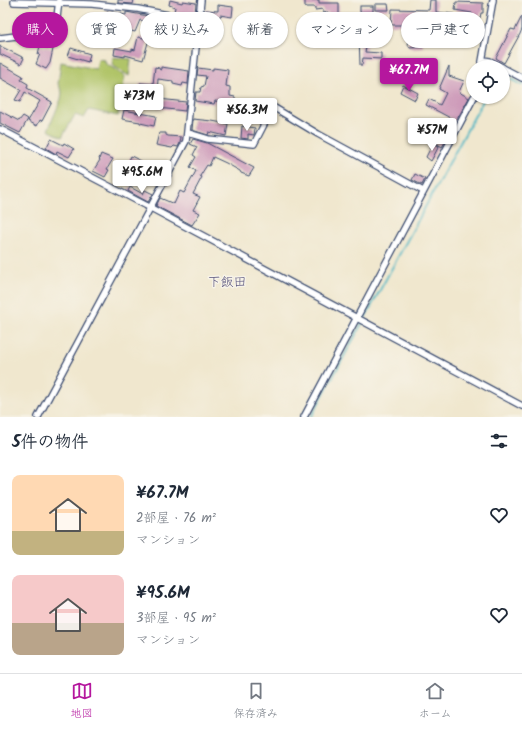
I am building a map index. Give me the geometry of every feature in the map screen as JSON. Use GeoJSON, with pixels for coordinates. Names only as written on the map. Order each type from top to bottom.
{"type":"FeatureCollection","features":[{"type":"Feature","properties":{"kind":"street"},"geometry":{"type":"LineString","coordinates":[[199,12],[201,0]]}},
{"type":"Feature","properties":{"kind":"street"},"geometry":{"type":"LineString","coordinates":[[483,60],[493,0]]}},
{"type":"Feature","properties":{"kind":"street"},"geometry":{"type":"LineString","coordinates":[[14,2],[92,4],[153,12]]}},
{"type":"Feature","properties":{"kind":"street"},"geometry":{"type":"LineString","coordinates":[[0,38],[16,36],[50,38],[55,35],[59,2]]}},
{"type":"Feature","properties":{"kind":"street"},"geometry":{"type":"LineString","coordinates":[[38,417],[186,141],[196,48]]}},
{"type":"Feature","properties":{"kind":"street"},"geometry":{"type":"LineString","coordinates":[[510,71],[522,78]]}},
{"type":"Feature","properties":{"kind":"street"},"geometry":{"type":"LineString","coordinates":[[304,417],[358,319],[423,191],[470,104]]}},
{"type":"Feature","properties":{"kind":"street"},"geometry":{"type":"LineString","coordinates":[[188,133],[208,139],[254,144],[273,107],[318,134],[423,191]]}},
{"type":"Feature","properties":{"kind":"street"},"geometry":{"type":"LineString","coordinates":[[0,129],[150,207],[366,324],[522,406]]}},
{"type":"Feature","properties":{"kind":"green space"},"geometry":{"type":"Polygon","coordinates":[[[113,57],[131,59],[129,76],[112,65],[113,57]]]}},
{"type":"Feature","properties":{"kind":"green space"},"geometry":{"type":"Polygon","coordinates":[[[98,59],[105,60],[105,63],[125,76],[118,116],[89,110],[84,118],[75,115],[62,137],[48,130],[61,99],[62,92],[58,84],[61,62],[96,69],[98,59]]]}},
{"type":"Feature","properties":{"kind":"building"},"geometry":{"type":"Polygon","coordinates":[[[118,0],[134,0],[133,4],[118,3],[118,0]]]}},
{"type":"Feature","properties":{"kind":"building"},"geometry":{"type":"Polygon","coordinates":[[[170,0],[182,3],[183,1],[196,3],[195,12],[174,12],[175,7],[169,5],[170,0]]]}},
{"type":"Feature","properties":{"kind":"building"},"geometry":{"type":"Polygon","coordinates":[[[305,0],[319,0],[319,3],[339,3],[339,12],[323,12],[323,9],[315,10],[315,7],[305,7],[305,0]]]}},
{"type":"Feature","properties":{"kind":"building"},"geometry":{"type":"Polygon","coordinates":[[[430,0],[436,0],[436,12],[401,12],[401,25],[393,25],[392,9],[429,10],[430,0]]]}},
{"type":"Feature","properties":{"kind":"building"},"geometry":{"type":"Polygon","coordinates":[[[456,2],[483,3],[483,12],[455,10],[456,2]]]}},
{"type":"Feature","properties":{"kind":"building"},"geometry":{"type":"Polygon","coordinates":[[[375,4],[388,4],[389,10],[375,10],[375,4]]]}},
{"type":"Feature","properties":{"kind":"building"},"geometry":{"type":"Polygon","coordinates":[[[218,5],[233,7],[232,17],[224,16],[224,12],[205,12],[206,10],[218,11],[218,5]]]}},
{"type":"Feature","properties":{"kind":"building"},"geometry":{"type":"Polygon","coordinates":[[[360,6],[373,6],[373,12],[360,12],[360,6]]]}},
{"type":"Feature","properties":{"kind":"building"},"geometry":{"type":"Polygon","coordinates":[[[132,13],[140,15],[140,20],[135,32],[132,31],[132,13]]]}},
{"type":"Feature","properties":{"kind":"building"},"geometry":{"type":"Polygon","coordinates":[[[522,16],[522,29],[520,34],[506,60],[499,60],[496,58],[511,29],[515,30],[522,16]]]}},
{"type":"Feature","properties":{"kind":"building"},"geometry":{"type":"Polygon","coordinates":[[[138,37],[140,37],[140,48],[146,48],[143,60],[125,55],[125,57],[114,55],[115,48],[132,51],[132,49],[135,50],[138,37]]]}},
{"type":"Feature","properties":{"kind":"building"},"geometry":{"type":"Polygon","coordinates":[[[0,46],[24,58],[21,64],[0,54],[0,46]]]}},
{"type":"Feature","properties":{"kind":"building"},"geometry":{"type":"Polygon","coordinates":[[[40,48],[53,49],[50,63],[46,69],[36,64],[40,54],[38,54],[40,48]]]}},
{"type":"Feature","properties":{"kind":"building"},"geometry":{"type":"Polygon","coordinates":[[[71,48],[90,54],[88,62],[68,56],[71,48]]]}},
{"type":"Feature","properties":{"kind":"building"},"geometry":{"type":"Polygon","coordinates":[[[359,48],[366,48],[365,52],[381,53],[381,59],[363,58],[362,65],[360,65],[359,48]]]}},
{"type":"Feature","properties":{"kind":"building"},"geometry":{"type":"Polygon","coordinates":[[[0,63],[23,76],[21,80],[28,84],[27,88],[52,102],[42,121],[40,120],[37,126],[28,121],[40,101],[25,92],[20,102],[15,100],[21,90],[0,78],[0,63]]]}},
{"type":"Feature","properties":{"kind":"building"},"geometry":{"type":"Polygon","coordinates":[[[449,66],[449,76],[464,81],[459,92],[466,96],[466,103],[456,121],[426,105],[429,99],[440,105],[446,93],[439,89],[449,66]]]}},
{"type":"Feature","properties":{"kind":"building"},"geometry":{"type":"Polygon","coordinates":[[[155,67],[161,70],[161,67],[189,71],[188,84],[183,83],[182,86],[173,84],[173,81],[158,79],[157,93],[139,91],[140,83],[153,84],[155,67]]]}},
{"type":"Feature","properties":{"kind":"building"},"geometry":{"type":"Polygon","coordinates":[[[198,68],[228,70],[226,86],[230,87],[230,96],[235,97],[235,103],[215,101],[214,104],[195,101],[196,92],[200,92],[201,87],[204,86],[206,76],[197,75],[198,68]]]}},
{"type":"Feature","properties":{"kind":"building"},"geometry":{"type":"Polygon","coordinates":[[[403,85],[418,93],[415,100],[400,92],[403,85]]]}},
{"type":"Feature","properties":{"kind":"building"},"geometry":{"type":"Polygon","coordinates":[[[159,99],[186,102],[185,111],[158,108],[159,99]]]}},
{"type":"Feature","properties":{"kind":"building"},"geometry":{"type":"Polygon","coordinates":[[[124,110],[156,116],[154,126],[122,119],[124,110]]]}},
{"type":"Feature","properties":{"kind":"building"},"geometry":{"type":"Polygon","coordinates":[[[0,111],[19,121],[23,116],[28,119],[20,133],[0,123],[0,111]]]}},
{"type":"Feature","properties":{"kind":"building"},"geometry":{"type":"Polygon","coordinates":[[[193,119],[228,124],[226,136],[209,132],[208,135],[192,130],[193,119]]]}},
{"type":"Feature","properties":{"kind":"building"},"geometry":{"type":"Polygon","coordinates":[[[242,126],[255,128],[254,135],[248,134],[248,139],[241,138],[242,126]]]}},
{"type":"Feature","properties":{"kind":"building"},"geometry":{"type":"Polygon","coordinates":[[[159,133],[166,133],[168,136],[181,137],[178,147],[174,146],[172,148],[156,145],[159,133]]]}},
{"type":"Feature","properties":{"kind":"building"},"geometry":{"type":"Polygon","coordinates":[[[441,135],[447,139],[442,147],[436,143],[441,135]]]}},
{"type":"Feature","properties":{"kind":"building"},"geometry":{"type":"Polygon","coordinates":[[[51,139],[63,145],[64,143],[74,149],[69,157],[57,151],[56,154],[46,148],[51,139]]]}},
{"type":"Feature","properties":{"kind":"building"},"geometry":{"type":"Polygon","coordinates":[[[193,139],[207,143],[254,168],[249,176],[213,157],[209,166],[207,165],[200,176],[202,177],[193,194],[200,197],[193,210],[200,213],[192,225],[156,206],[160,198],[174,204],[180,191],[184,193],[196,171],[190,167],[196,157],[193,155],[197,147],[190,144],[193,139]]]}},
{"type":"Feature","properties":{"kind":"building"},"geometry":{"type":"Polygon","coordinates":[[[433,143],[439,146],[431,161],[426,157],[433,143]]]}},
{"type":"Feature","properties":{"kind":"building"},"geometry":{"type":"Polygon","coordinates":[[[101,154],[113,159],[107,169],[109,170],[105,177],[93,171],[100,160],[101,154]]]}},
{"type":"Feature","properties":{"kind":"building"},"geometry":{"type":"Polygon","coordinates":[[[131,156],[141,161],[137,169],[127,165],[131,156]]]}},
{"type":"Feature","properties":{"kind":"building"},"geometry":{"type":"Polygon","coordinates":[[[156,166],[165,171],[162,177],[153,173],[156,166]]]}},
{"type":"Feature","properties":{"kind":"building"},"geometry":{"type":"Polygon","coordinates":[[[415,174],[425,179],[422,185],[412,180],[415,174]]]}},
{"type":"Feature","properties":{"kind":"building"},"geometry":{"type":"Polygon","coordinates":[[[130,187],[143,194],[145,190],[153,194],[148,202],[128,191],[130,187]]]}},
{"type":"Feature","properties":{"kind":"waterway"},"geometry":{"type":"LineString","coordinates":[[510,79],[522,85]]}},
{"type":"Feature","properties":{"kind":"waterway"},"geometry":{"type":"LineString","coordinates":[[311,417],[481,104]]}},
{"type":"Feature","properties":{"kind":"district","name":"下飯田"},"geometry":{"type":"Point","coordinates":[227,281]}}]}
